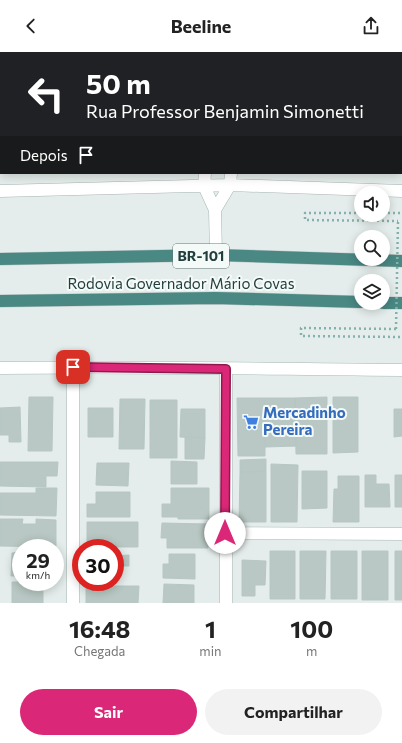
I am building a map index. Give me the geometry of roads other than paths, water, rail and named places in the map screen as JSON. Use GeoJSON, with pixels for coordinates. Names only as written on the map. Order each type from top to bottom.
{"type":"FeatureCollection","features":[{"type":"Feature","properties":{"kind":"highway","name":"Rodovia Governador Mário Covas"},"geometry":{"type":"LineString","coordinates":[[0,259],[216,256],[402,260]]}},
{"type":"Feature","properties":{"kind":"highway","name":"Rodovia Governador Mário Covas"},"geometry":{"type":"LineString","coordinates":[[0,301],[215,298],[354,302]]}},
{"type":"Feature","properties":{"kind":"highway"},"geometry":{"type":"LineString","coordinates":[[390,303],[402,303]]}},
{"type":"Feature","properties":{"kind":"street"},"geometry":{"type":"LineString","coordinates":[[205,174],[204,186],[215,210],[216,256]]}},
{"type":"Feature","properties":{"kind":"street"},"geometry":{"type":"LineString","coordinates":[[215,210],[231,179]]}},
{"type":"Feature","properties":{"kind":"street"},"geometry":{"type":"LineString","coordinates":[[0,191],[204,186],[231,179],[402,191]]}},
{"type":"Feature","properties":{"kind":"street"},"geometry":{"type":"LineString","coordinates":[[73,367],[73,603]]}},
{"type":"Feature","properties":{"kind":"street"},"geometry":{"type":"LineString","coordinates":[[0,368],[73,367],[402,370]]}},
{"type":"Feature","properties":{"kind":"street"},"geometry":{"type":"LineString","coordinates":[[226,369],[226,603]]}},
{"type":"Feature","properties":{"kind":"street"},"geometry":{"type":"LineString","coordinates":[[225,533],[402,534]]}},
{"type":"Feature","properties":{"kind":"place","name":"Mercadinho Pereira"},"geometry":{"type":"Point","coordinates":[251,422]}}]}
